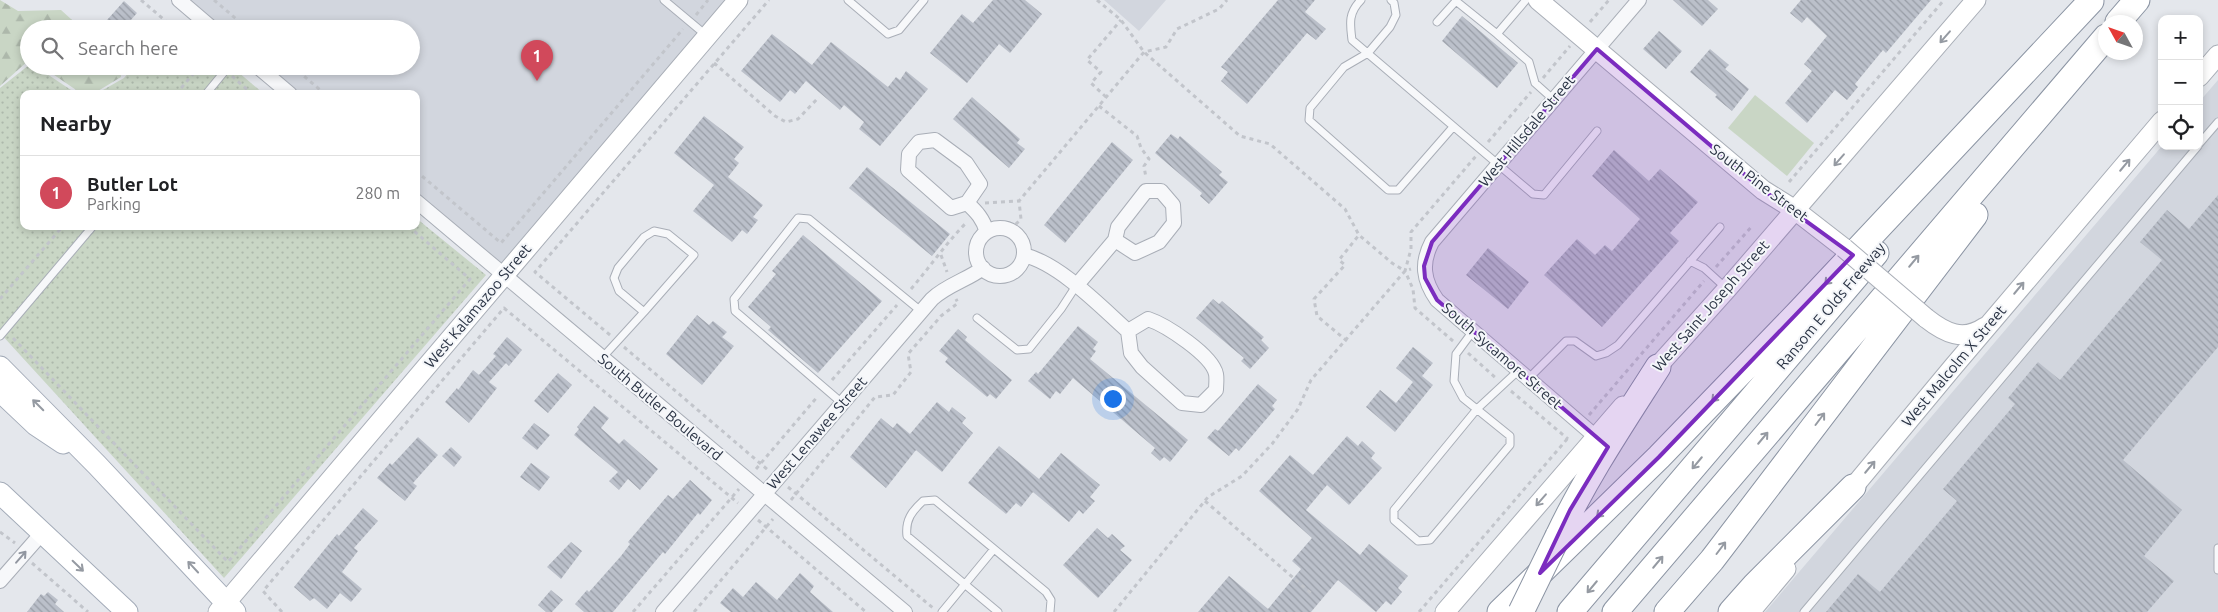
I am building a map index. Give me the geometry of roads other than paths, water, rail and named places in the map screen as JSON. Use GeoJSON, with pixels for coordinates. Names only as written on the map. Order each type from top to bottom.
{"type":"FeatureCollection","features":[{"type":"Feature","properties":{"kind":"highway"},"geometry":{"type":"LineString","coordinates":[[2125,15],[2137,0]]}},
{"type":"Feature","properties":{"kind":"highway"},"geometry":{"type":"LineString","coordinates":[[1500,612],[1659,457],[1781,331],[2091,1]]}},
{"type":"Feature","properties":{"kind":"highway","name":"Ransom E Olds Freeway"},"geometry":{"type":"LineString","coordinates":[[1570,612],[2091,1]]}},
{"type":"Feature","properties":{"kind":"highway"},"geometry":{"type":"LineString","coordinates":[[1614,612],[2098,46]]}},
{"type":"Feature","properties":{"kind":"highway"},"geometry":{"type":"LineString","coordinates":[[1667,612],[1712,560],[2098,53]]}},
{"type":"Feature","properties":{"kind":"highway"},"geometry":{"type":"LineString","coordinates":[[1521,612],[1570,510],[1658,367]]}},
{"type":"Feature","properties":{"kind":"highway"},"geometry":{"type":"LineString","coordinates":[[1731,612],[1755,585],[1853,488]]}},
{"type":"Feature","properties":{"kind":"main road","name":"West Kalamazoo Street"},"geometry":{"type":"LineString","coordinates":[[227,609],[504,275],[738,0]]}},
{"type":"Feature","properties":{"kind":"main road","name":"South Pine Street"},"geometry":{"type":"LineString","coordinates":[[1538,0],[1763,190],[1795,210],[1844,248],[1944,332],[1958,335],[1974,333],[1989,324]]}},
{"type":"Feature","properties":{"kind":"main road","name":"West Saint Joseph Street"},"geometry":{"type":"LineString","coordinates":[[1446,612],[1976,0]]}},
{"type":"Feature","properties":{"kind":"main road"},"geometry":{"type":"LineString","coordinates":[[2203,72],[2218,55]]}},
{"type":"Feature","properties":{"kind":"main road","name":"West Malcolm X Street"},"geometry":{"type":"LineString","coordinates":[[1750,612],[1989,324],[2158,126]]}},
{"type":"Feature","properties":{"kind":"main road"},"geometry":{"type":"LineString","coordinates":[[0,367],[97,465],[227,609]]}},
{"type":"Feature","properties":{"kind":"main road"},"geometry":{"type":"LineString","coordinates":[[0,391],[36,425],[97,465]]}},
{"type":"Feature","properties":{"kind":"main road"},"geometry":{"type":"LineString","coordinates":[[0,493],[127,612]]}},
{"type":"Feature","properties":{"kind":"street"},"geometry":{"type":"LineString","coordinates":[[179,0],[202,20]]}},
{"type":"Feature","properties":{"kind":"street","name":"West Hillsdale Street"},"geometry":{"type":"LineString","coordinates":[[1424,266],[1426,253],[1432,242],[1639,0]]}},
{"type":"Feature","properties":{"kind":"street"},"geometry":{"type":"LineString","coordinates":[[268,75],[285,90]]}},
{"type":"Feature","properties":{"kind":"street"},"geometry":{"type":"LineString","coordinates":[[935,140],[966,163],[980,184],[967,203],[952,208],[908,170],[908,154],[919,142],[935,140]]}},
{"type":"Feature","properties":{"kind":"street"},"geometry":{"type":"LineString","coordinates":[[1076,286],[1115,240],[1118,228],[1146,191],[1162,191],[1173,204],[1174,223],[1159,242],[1135,253],[1115,240]]}},
{"type":"Feature","properties":{"kind":"street","name":"South Butler Boulevard"},"geometry":{"type":"LineString","coordinates":[[420,203],[763,495],[905,612]]}},
{"type":"Feature","properties":{"kind":"street"},"geometry":{"type":"LineString","coordinates":[[967,203],[984,222],[987,232]]}},
{"type":"Feature","properties":{"kind":"street"},"geometry":{"type":"LineString","coordinates":[[995,229],[1010,230],[1021,240],[1024,255],[1017,269],[1003,275],[996,275],[983,268],[979,262],[976,249],[978,242],[987,232],[995,229]]}},
{"type":"Feature","properties":{"kind":"street"},"geometry":{"type":"LineString","coordinates":[[1024,255],[1038,259],[1076,286],[1128,331],[1131,353],[1142,367],[1182,403],[1200,406],[1216,390],[1216,373],[1204,356],[1162,324],[1148,319],[1128,331]]}},
{"type":"Feature","properties":{"kind":"street","name":"South Sycamore Street"},"geometry":{"type":"LineString","coordinates":[[1424,266],[1425,278],[1437,300],[1596,437]]}},
{"type":"Feature","properties":{"kind":"street","name":"West Lenawee Street"},"geometry":{"type":"LineString","coordinates":[[663,612],[842,403],[942,290],[970,278],[983,268]]}},
{"type":"Feature","properties":{"kind":"street"},"geometry":{"type":"LineString","coordinates":[[0,582],[43,532]]}},
{"type":"Feature","properties":{"kind":"lane"},"geometry":{"type":"LineString","coordinates":[[664,0],[707,36]]}},
{"type":"Feature","properties":{"kind":"lane"},"geometry":{"type":"LineString","coordinates":[[848,0],[888,34],[899,30],[924,0]]}},
{"type":"Feature","properties":{"kind":"lane"},"geometry":{"type":"LineString","coordinates":[[1361,0],[1355,5],[1349,20],[1352,40],[1532,194],[1544,195],[1597,131]]}},
{"type":"Feature","properties":{"kind":"lane"},"geometry":{"type":"LineString","coordinates":[[1391,0],[1394,3],[1396,15],[1390,27],[1368,53],[1344,67],[1310,108],[1310,120],[1388,190],[1398,190],[1453,127]]}},
{"type":"Feature","properties":{"kind":"lane"},"geometry":{"type":"LineString","coordinates":[[1497,34],[1526,0]]}},
{"type":"Feature","properties":{"kind":"lane"},"geometry":{"type":"LineString","coordinates":[[1437,22],[1456,1],[1529,62],[1537,85],[1554,100]]}},
{"type":"Feature","properties":{"kind":"lane"},"geometry":{"type":"LineString","coordinates":[[209,90],[221,75]]}},
{"type":"Feature","properties":{"kind":"lane"},"geometry":{"type":"LineString","coordinates":[[2203,139],[2218,122]]}},
{"type":"Feature","properties":{"kind":"lane"},"geometry":{"type":"LineString","coordinates":[[1804,612],[2194,150]]}},
{"type":"Feature","properties":{"kind":"lane"},"geometry":{"type":"LineString","coordinates":[[842,403],[735,311],[734,299],[798,218],[809,219],[922,312]]}},
{"type":"Feature","properties":{"kind":"lane"},"geometry":{"type":"LineString","coordinates":[[1473,331],[1456,354],[1454,381],[1463,398],[1477,409],[1510,436],[1510,445],[1430,540],[1418,541],[1394,520],[1394,510],[1477,409],[1490,395],[1524,374],[1566,341],[1575,341],[1596,356],[1606,353],[1618,345],[1720,227]]}},
{"type":"Feature","properties":{"kind":"lane"},"geometry":{"type":"LineString","coordinates":[[0,336],[90,230]]}},
{"type":"Feature","properties":{"kind":"lane"},"geometry":{"type":"LineString","coordinates":[[601,358],[644,312],[694,255],[668,234],[654,231],[644,237],[618,268],[614,278],[619,291],[644,312]]}},
{"type":"Feature","properties":{"kind":"lane"},"geometry":{"type":"LineString","coordinates":[[1690,261],[1704,268],[1727,289]]}},
{"type":"Feature","properties":{"kind":"lane"},"geometry":{"type":"LineString","coordinates":[[977,318],[1017,350],[1029,349],[1062,309],[1076,286]]}},
{"type":"Feature","properties":{"kind":"lane"},"geometry":{"type":"LineString","coordinates":[[998,612],[906,536],[906,526],[911,512],[923,501],[934,500],[1046,592],[1051,600],[1050,612]]}},
{"type":"Feature","properties":{"kind":"lane"},"geometry":{"type":"LineString","coordinates":[[2218,548],[2218,569]]}},
{"type":"Feature","properties":{"kind":"lane"},"geometry":{"type":"LineString","coordinates":[[942,612],[994,549]]}},
{"type":"Feature","properties":{"kind":"place","name":"Butler Lot"},"geometry":{"type":"Point","coordinates":[537,81]}}]}
